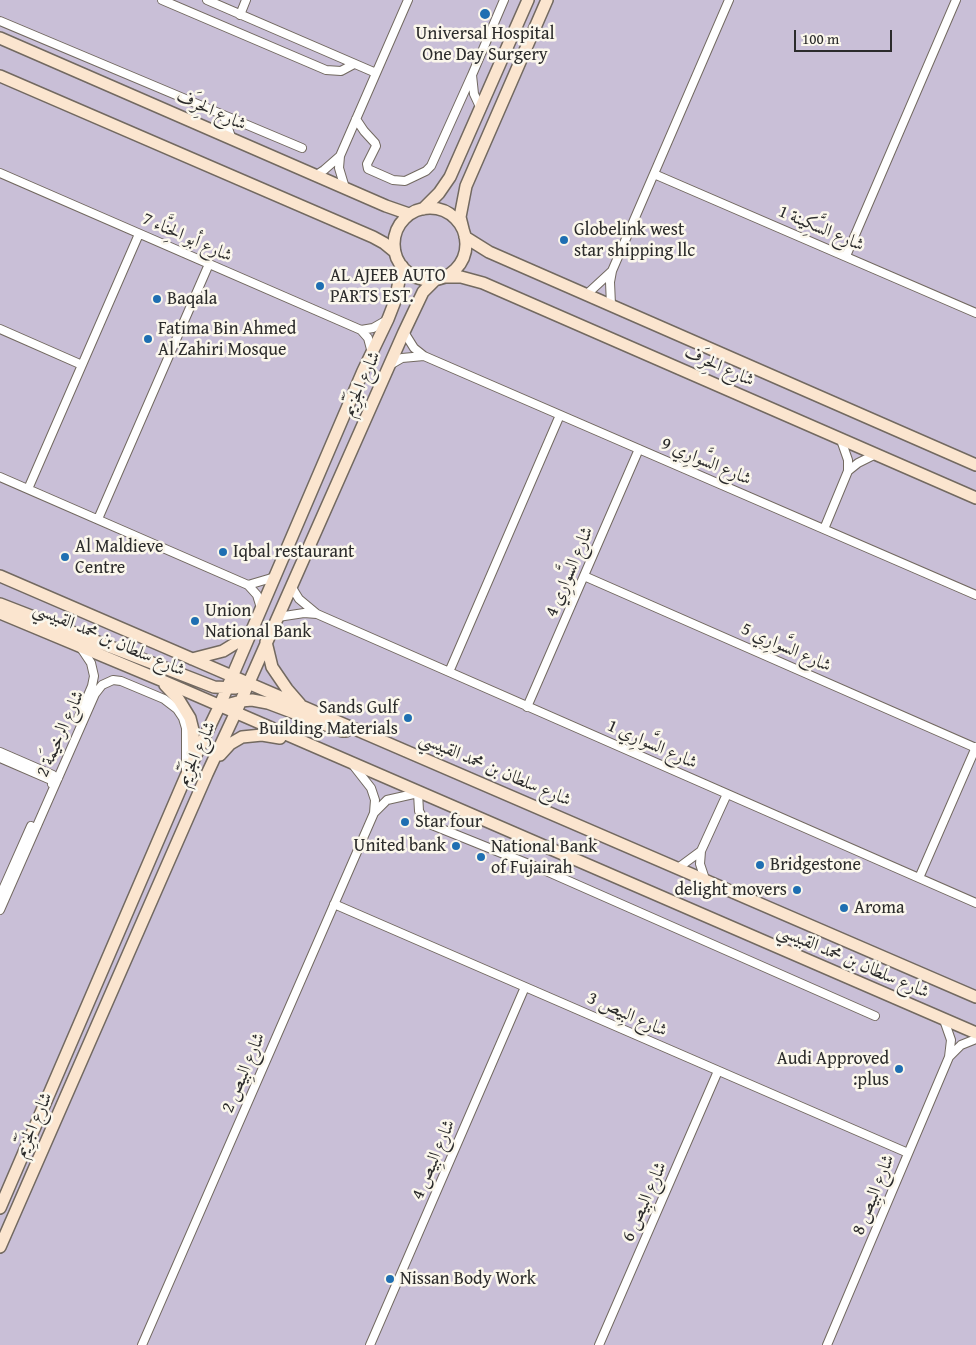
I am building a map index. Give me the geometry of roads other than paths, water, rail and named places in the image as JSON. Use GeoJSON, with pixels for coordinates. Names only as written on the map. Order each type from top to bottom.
{"type":"FeatureCollection","features":[{"type":"Feature","properties":{"kind":"street"},"geometry":{"type":"LineString","coordinates":[[162,0],[326,70],[341,70],[354,64]]}},
{"type":"Feature","properties":{"kind":"street"},"geometry":{"type":"LineString","coordinates":[[207,0],[376,73]]}},
{"type":"Feature","properties":{"kind":"street"},"geometry":{"type":"LineString","coordinates":[[240,14],[246,0]]}},
{"type":"Feature","properties":{"kind":"street"},"geometry":{"type":"LineString","coordinates":[[345,188],[340,168],[340,156],[408,0]]}},
{"type":"Feature","properties":{"kind":"street"},"geometry":{"type":"LineString","coordinates":[[356,119],[376,146],[367,164],[368,169],[401,182],[426,171],[431,166],[504,0]]}},
{"type":"Feature","properties":{"kind":"street"},"geometry":{"type":"LineString","coordinates":[[423,209],[439,193],[450,177],[479,104],[528,0]]}},
{"type":"Feature","properties":{"kind":"street"},"geometry":{"type":"LineString","coordinates":[[464,233],[453,216],[439,209],[423,209],[409,214],[401,222],[396,231],[394,241],[395,252],[402,266],[417,278],[440,278],[458,267],[466,245],[464,233],[460,217],[466,186],[547,0]]}},
{"type":"Feature","properties":{"kind":"street"},"geometry":{"type":"LineString","coordinates":[[612,305],[610,282],[612,271],[729,0]]}},
{"type":"Feature","properties":{"kind":"street"},"geometry":{"type":"LineString","coordinates":[[846,256],[956,0]]}},
{"type":"Feature","properties":{"kind":"street"},"geometry":{"type":"LineString","coordinates":[[0,21],[302,148]]}},
{"type":"Feature","properties":{"kind":"street","name":"شارع الحِرَف"},"geometry":{"type":"LineString","coordinates":[[0,38],[315,176],[409,214]]}},
{"type":"Feature","properties":{"kind":"street"},"geometry":{"type":"LineString","coordinates":[[472,75],[472,88],[479,104]]}},
{"type":"Feature","properties":{"kind":"street"},"geometry":{"type":"LineString","coordinates":[[0,76],[373,237],[395,252]]}},
{"type":"Feature","properties":{"kind":"street"},"geometry":{"type":"LineString","coordinates":[[462,95],[472,96],[479,104]]}},
{"type":"Feature","properties":{"kind":"street"},"geometry":{"type":"LineString","coordinates":[[224,116],[232,140]]}},
{"type":"Feature","properties":{"kind":"street"},"geometry":{"type":"LineString","coordinates":[[315,176],[340,156]]}},
{"type":"Feature","properties":{"kind":"street","name":"شارع أبو الحِنَّاء 7"},"geometry":{"type":"LineString","coordinates":[[0,173],[361,330]]}},
{"type":"Feature","properties":{"kind":"street","name":"شارع السَّكِينة 1"},"geometry":{"type":"LineString","coordinates":[[654,174],[976,313]]}},
{"type":"Feature","properties":{"kind":"street","name":"شارع الحِرَف"},"geometry":{"type":"LineString","coordinates":[[464,233],[489,252],[976,465]]}},
{"type":"Feature","properties":{"kind":"street"},"geometry":{"type":"LineString","coordinates":[[28,489],[139,234]]}},
{"type":"Feature","properties":{"kind":"street"},"geometry":{"type":"LineString","coordinates":[[98,519],[210,264]]}},
{"type":"Feature","properties":{"kind":"street","name":"شارع الجَزِّيم"},"geometry":{"type":"LineString","coordinates":[[0,1205],[186,776],[219,707],[251,634],[260,608],[388,319],[395,301],[402,266]]}},
{"type":"Feature","properties":{"kind":"street"},"geometry":{"type":"LineString","coordinates":[[586,294],[612,271]]}},
{"type":"Feature","properties":{"kind":"street","name":"شارع الحِرَف"},"geometry":{"type":"LineString","coordinates":[[440,278],[461,277],[483,283],[976,498]]}},
{"type":"Feature","properties":{"kind":"street","name":"شارع الجَزِّيم"},"geometry":{"type":"LineString","coordinates":[[0,1247],[214,758],[404,332],[423,292],[440,278]]}},
{"type":"Feature","properties":{"kind":"street"},"geometry":{"type":"LineString","coordinates":[[372,354],[370,343],[361,330],[378,326],[388,319]]}},
{"type":"Feature","properties":{"kind":"street"},"geometry":{"type":"LineString","coordinates":[[0,329],[82,365]]}},
{"type":"Feature","properties":{"kind":"street","name":"شارع السَّوارِي 9"},"geometry":{"type":"LineString","coordinates":[[404,332],[410,343],[424,356],[976,595]]}},
{"type":"Feature","properties":{"kind":"street"},"geometry":{"type":"LineString","coordinates":[[390,365],[402,358],[424,356]]}},
{"type":"Feature","properties":{"kind":"street"},"geometry":{"type":"LineString","coordinates":[[449,672],[560,415]]}},
{"type":"Feature","properties":{"kind":"street"},"geometry":{"type":"LineString","coordinates":[[824,529],[848,471],[848,460],[841,440]]}},
{"type":"Feature","properties":{"kind":"street","name":"شارع السَّوارِي 4"},"geometry":{"type":"LineString","coordinates":[[527,707],[639,449]]}},
{"type":"Feature","properties":{"kind":"street"},"geometry":{"type":"LineString","coordinates":[[848,471],[858,463],[876,454]]}},
{"type":"Feature","properties":{"kind":"street"},"geometry":{"type":"LineString","coordinates":[[0,477],[248,585],[257,595],[260,608]]}},
{"type":"Feature","properties":{"kind":"street","name":"شارع سلطان بن محمد القبيسي"},"geometry":{"type":"LineString","coordinates":[[0,576],[976,996]]}},
{"type":"Feature","properties":{"kind":"street","name":"شارع السَّوارِي 5"},"geometry":{"type":"LineString","coordinates":[[584,576],[976,747]]}},
{"type":"Feature","properties":{"kind":"street"},"geometry":{"type":"LineString","coordinates":[[248,585],[274,577]]}},
{"type":"Feature","properties":{"kind":"street","name":"شارع السَّوارِي 1"},"geometry":{"type":"LineString","coordinates":[[291,586],[300,599],[317,614],[976,903]]}},
{"type":"Feature","properties":{"kind":"street"},"geometry":{"type":"LineString","coordinates":[[0,604],[214,687],[235,688],[248,683]]}},
{"type":"Feature","properties":{"kind":"street","name":"شارع سلطان بن محمد القبيسي"},"geometry":{"type":"LineString","coordinates":[[0,613],[80,648],[163,681],[235,714],[976,1034]]}},
{"type":"Feature","properties":{"kind":"street","name":"شارع السَّوارِي 1"},"geometry":{"type":"LineString","coordinates":[[278,617],[304,613],[317,614]]}},
{"type":"Feature","properties":{"kind":"street"},"geometry":{"type":"LineString","coordinates":[[192,659],[223,651],[251,634]]}},
{"type":"Feature","properties":{"kind":"street"},"geometry":{"type":"LineString","coordinates":[[266,642],[272,667],[301,706]]}},
{"type":"Feature","properties":{"kind":"street","name":"شارع الرخيمَة 2"},"geometry":{"type":"LineString","coordinates":[[54,778],[94,681],[92,667],[80,648]]}},
{"type":"Feature","properties":{"kind":"street","name":"شارع الرخيمَة 2"},"geometry":{"type":"LineString","coordinates":[[0,896],[96,690],[105,682],[117,680],[164,699],[180,713],[185,723],[187,734],[186,776]]}},
{"type":"Feature","properties":{"kind":"street"},"geometry":{"type":"LineString","coordinates":[[163,681],[179,700],[190,718],[193,730],[194,758]]}},
{"type":"Feature","properties":{"kind":"street"},"geometry":{"type":"LineString","coordinates":[[219,707],[252,700],[268,703],[342,731],[361,731]]}},
{"type":"Feature","properties":{"kind":"street"},"geometry":{"type":"LineString","coordinates":[[214,758],[230,744],[242,737],[262,736],[294,739]]}},
{"type":"Feature","properties":{"kind":"street"},"geometry":{"type":"LineString","coordinates":[[919,878],[976,747]]}},
{"type":"Feature","properties":{"kind":"street"},"geometry":{"type":"LineString","coordinates":[[0,752],[54,778]]}},
{"type":"Feature","properties":{"kind":"street"},"geometry":{"type":"LineString","coordinates":[[0,758],[54,778]]}},
{"type":"Feature","properties":{"kind":"street"},"geometry":{"type":"LineString","coordinates":[[352,764],[371,788],[375,800],[374,813]]}},
{"type":"Feature","properties":{"kind":"street"},"geometry":{"type":"LineString","coordinates":[[0,910],[36,827],[35,822],[54,778]]}},
{"type":"Feature","properties":{"kind":"street"},"geometry":{"type":"LineString","coordinates":[[418,793],[419,811],[424,820],[432,825],[546,871],[875,1016]]}},
{"type":"Feature","properties":{"kind":"street","name":"شارع البِيص 2"},"geometry":{"type":"LineString","coordinates":[[142,1345],[374,813],[387,800],[418,793]]}},
{"type":"Feature","properties":{"kind":"street"},"geometry":{"type":"LineString","coordinates":[[705,879],[700,864],[701,851],[727,794]]}},
{"type":"Feature","properties":{"kind":"street"},"geometry":{"type":"LineString","coordinates":[[678,868],[701,851]]}},
{"type":"Feature","properties":{"kind":"street","name":"شارع البِيص 3"},"geometry":{"type":"LineString","coordinates":[[334,904],[908,1153]]}},
{"type":"Feature","properties":{"kind":"street","name":"شارع البِيص 4"},"geometry":{"type":"LineString","coordinates":[[370,1345],[525,987]]}},
{"type":"Feature","properties":{"kind":"street","name":"شارع البِيص 8"},"geometry":{"type":"LineString","coordinates":[[827,1345],[949,1057],[951,1040],[944,1020]]}},
{"type":"Feature","properties":{"kind":"street","name":"شارع البِيص 8"},"geometry":{"type":"LineString","coordinates":[[949,1057],[961,1045],[976,1039]]}},
{"type":"Feature","properties":{"kind":"street","name":"شارع البِيص 6"},"geometry":{"type":"LineString","coordinates":[[599,1345],[718,1071]]}},
{"type":"Feature","properties":{"kind":"place","name":"Universal Hospital One Day Surgery"},"geometry":{"type":"Point","coordinates":[485,14]}},
{"type":"Feature","properties":{"kind":"place","name":"Globelink west star shipping llc"},"geometry":{"type":"Point","coordinates":[564,240]}},
{"type":"Feature","properties":{"kind":"place","name":"AL AJEEB AUTO PARTS EST."},"geometry":{"type":"Point","coordinates":[320,286]}},
{"type":"Feature","properties":{"kind":"place","name":"Baqala"},"geometry":{"type":"Point","coordinates":[157,299]}},
{"type":"Feature","properties":{"kind":"place","name":"Fatima Bin Ahmed Al Zahiri Mosque"},"geometry":{"type":"Point","coordinates":[148,339]}},
{"type":"Feature","properties":{"kind":"place","name":"Iqbal restaurant"},"geometry":{"type":"Point","coordinates":[223,552]}},
{"type":"Feature","properties":{"kind":"place","name":"Al Maldieve Centre"},"geometry":{"type":"Point","coordinates":[65,557]}},
{"type":"Feature","properties":{"kind":"place","name":"Union National Bank"},"geometry":{"type":"Point","coordinates":[195,621]}},
{"type":"Feature","properties":{"kind":"place","name":"Sands Gulf Building Materials"},"geometry":{"type":"Point","coordinates":[408,718]}},
{"type":"Feature","properties":{"kind":"place","name":"Star four"},"geometry":{"type":"Point","coordinates":[405,822]}},
{"type":"Feature","properties":{"kind":"place","name":"United bank"},"geometry":{"type":"Point","coordinates":[456,846]}},
{"type":"Feature","properties":{"kind":"place","name":"National Bank of Fujairah"},"geometry":{"type":"Point","coordinates":[481,857]}},
{"type":"Feature","properties":{"kind":"place","name":"Bridgestone"},"geometry":{"type":"Point","coordinates":[760,865]}},
{"type":"Feature","properties":{"kind":"place","name":"delight movers"},"geometry":{"type":"Point","coordinates":[797,890]}},
{"type":"Feature","properties":{"kind":"place","name":"Aroma"},"geometry":{"type":"Point","coordinates":[844,908]}},
{"type":"Feature","properties":{"kind":"place","name":"Audi Approved :plus"},"geometry":{"type":"Point","coordinates":[899,1069]}},
{"type":"Feature","properties":{"kind":"place","name":"Nissan Body Work"},"geometry":{"type":"Point","coordinates":[390,1279]}}]}
